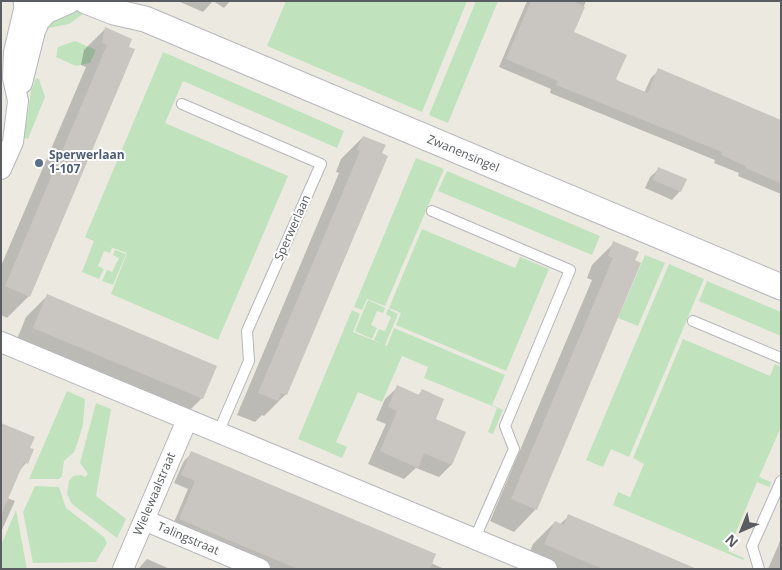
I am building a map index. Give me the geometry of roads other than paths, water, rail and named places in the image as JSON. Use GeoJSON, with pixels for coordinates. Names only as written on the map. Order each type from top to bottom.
{"type":"FeatureCollection","features":[{"type":"Feature","properties":{"kind":"street"},"geometry":{"type":"LineString","coordinates":[[1,169],[13,142],[14,52],[26,1],[41,8],[59,5]]}},
{"type":"Feature","properties":{"kind":"street","name":"Zwanensingel"},"geometry":{"type":"LineString","coordinates":[[86,1],[114,12],[146,19],[781,288]]}},
{"type":"Feature","properties":{"kind":"street","name":"Zwanensingel"},"geometry":{"type":"LineString","coordinates":[[123,1],[146,19]]}},
{"type":"Feature","properties":{"kind":"street"},"geometry":{"type":"LineString","coordinates":[[12,97],[24,79],[35,31],[39,22],[59,5]]}},
{"type":"Feature","properties":{"kind":"street"},"geometry":{"type":"LineString","coordinates":[[1,342],[547,569]]}},
{"type":"Feature","properties":{"kind":"street","name":"Wielewaalstraat"},"geometry":{"type":"LineString","coordinates":[[123,569],[187,420]]}},
{"type":"Feature","properties":{"kind":"street","name":"Talingstraat"},"geometry":{"type":"LineString","coordinates":[[144,520],[260,569]]}},
{"type":"Feature","properties":{"kind":"lane","name":"Sperwerlaan"},"geometry":{"type":"LineString","coordinates":[[182,104],[321,164],[247,331],[249,361],[218,433]]}},
{"type":"Feature","properties":{"kind":"lane"},"geometry":{"type":"LineString","coordinates":[[432,210],[570,270],[505,426],[514,449],[475,538]]}},
{"type":"Feature","properties":{"kind":"lane"},"geometry":{"type":"LineString","coordinates":[[693,321],[781,358]]}},
{"type":"Feature","properties":{"kind":"lane"},"geometry":{"type":"LineString","coordinates":[[759,569],[752,546],[781,481]]}},
{"type":"Feature","properties":{"kind":"place","name":"Sperwerlaan 1-107"},"geometry":{"type":"Point","coordinates":[39,163]}}]}
